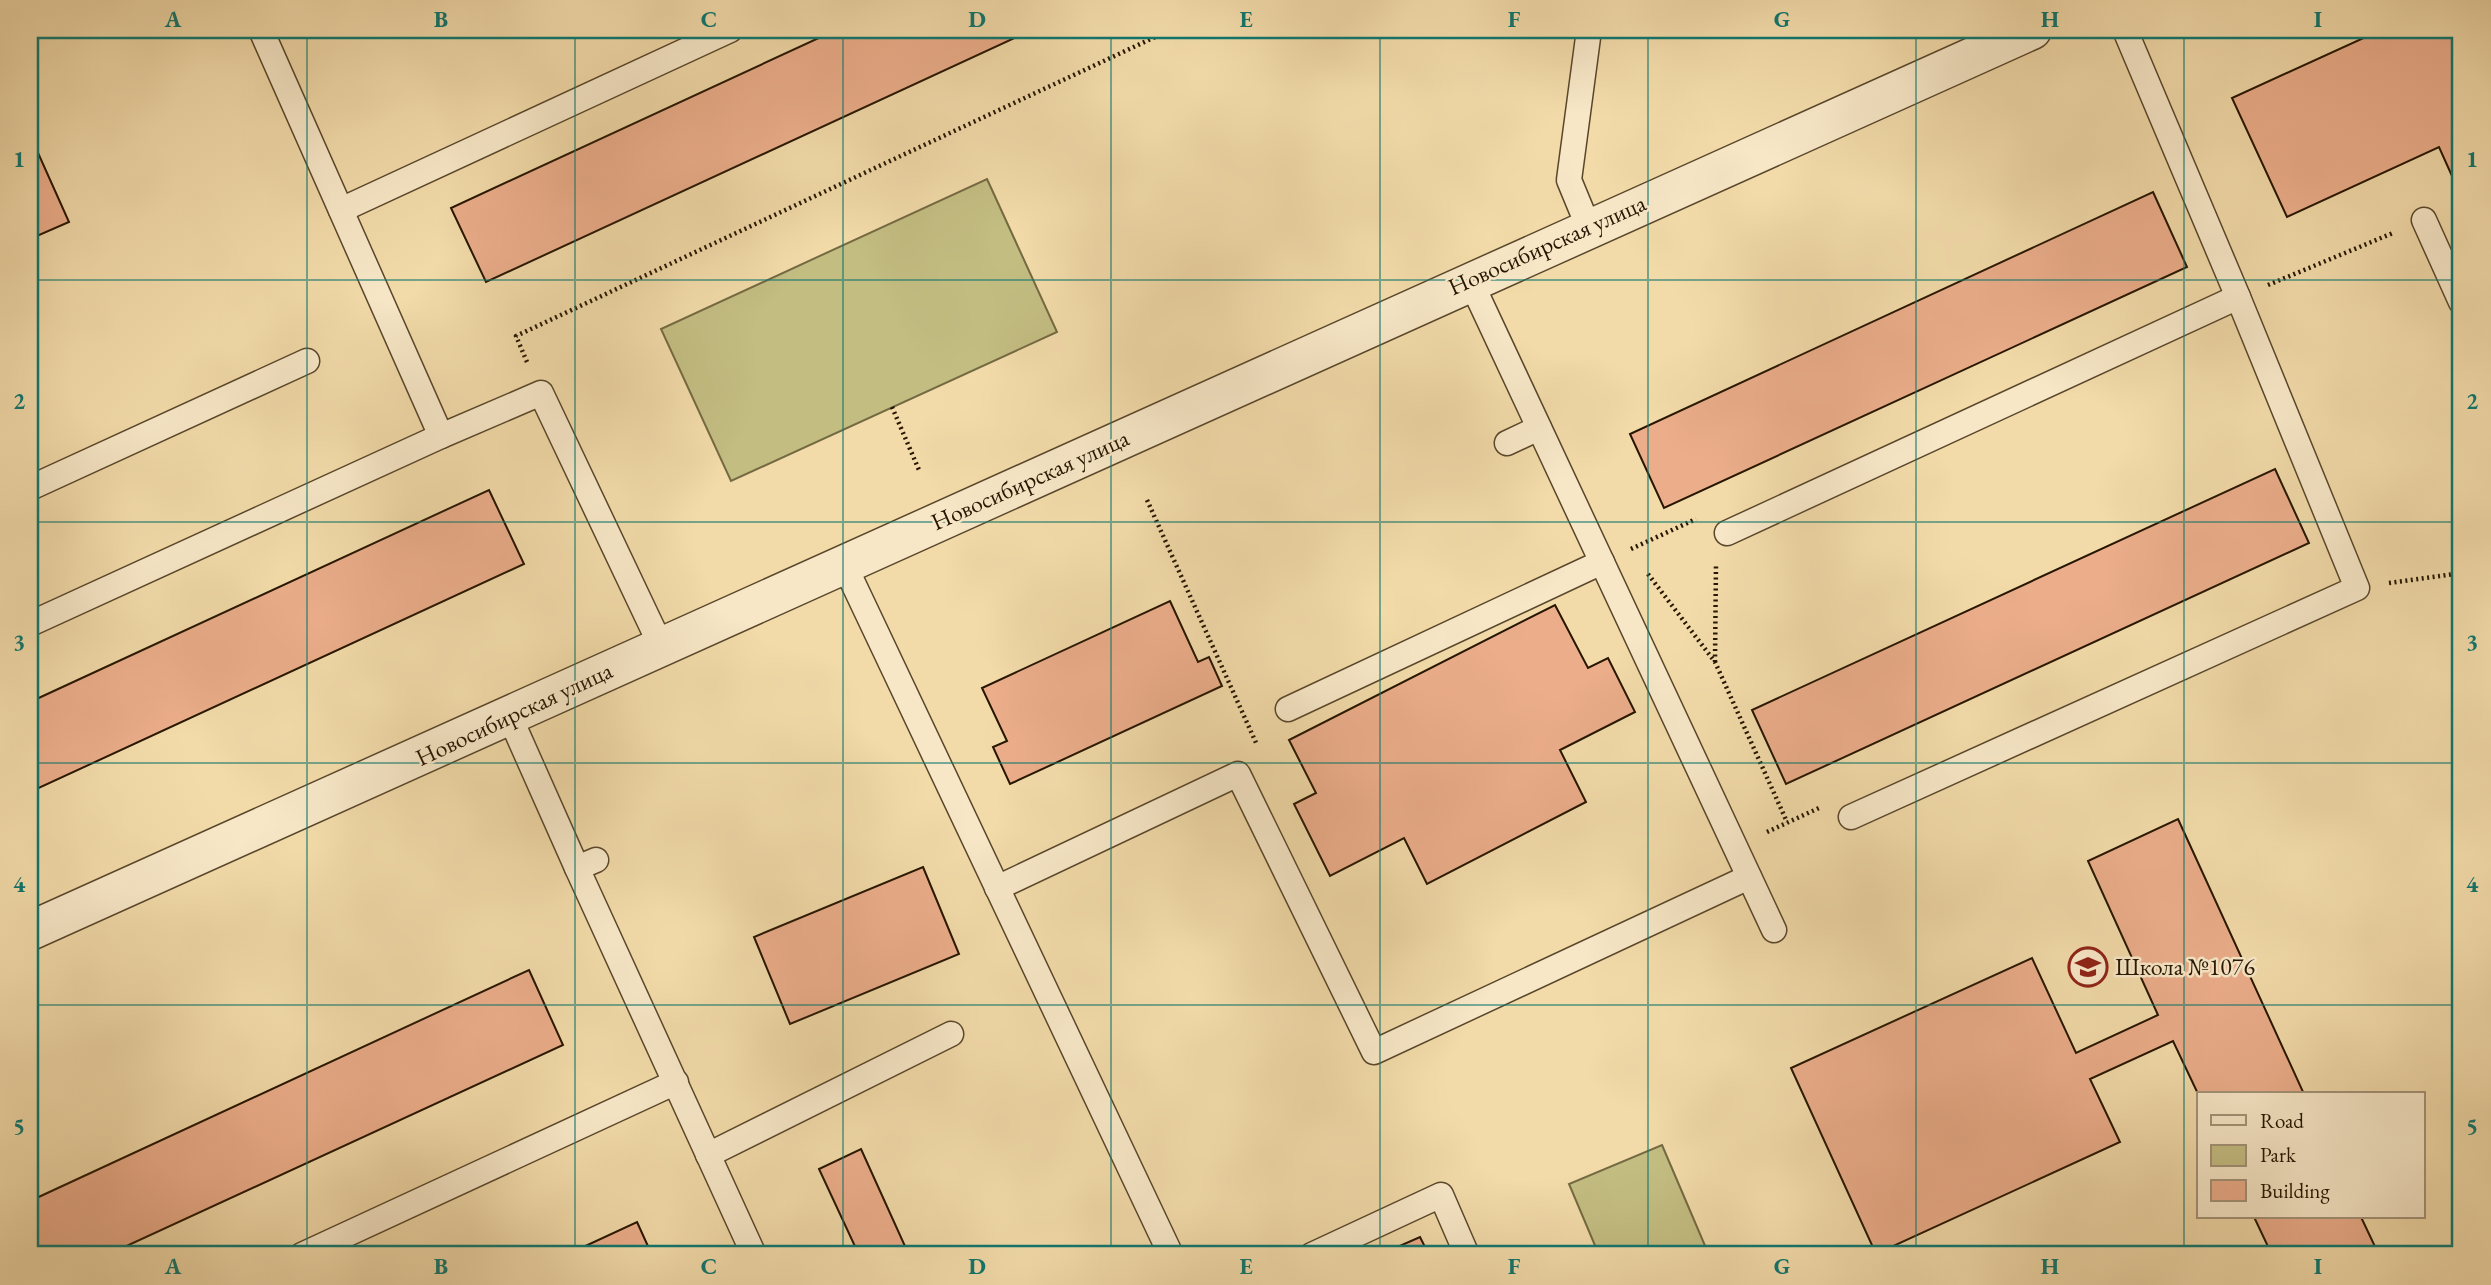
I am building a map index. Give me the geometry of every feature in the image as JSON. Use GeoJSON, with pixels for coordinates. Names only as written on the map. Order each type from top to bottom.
{"type":"FeatureCollection","features":[{"type":"Feature","properties":{"kind":"street","name":"Новосибирская улица"},"geometry":{"type":"LineString","coordinates":[[30,931],[1588,226],[2032,30]]}},
{"type":"Feature","properties":{"kind":"lane"},"geometry":{"type":"LineString","coordinates":[[261,30],[442,436]]}},
{"type":"Feature","properties":{"kind":"lane"},"geometry":{"type":"LineString","coordinates":[[341,210],[730,30]]}},
{"type":"Feature","properties":{"kind":"lane"},"geometry":{"type":"LineString","coordinates":[[1588,226],[1569,180],[1589,30]]}},
{"type":"Feature","properties":{"kind":"lane"},"geometry":{"type":"LineString","coordinates":[[1851,817],[2357,588],[2125,30]]}},
{"type":"Feature","properties":{"kind":"lane"},"geometry":{"type":"LineString","coordinates":[[2424,220],[2461,302]]}},
{"type":"Feature","properties":{"kind":"lane"},"geometry":{"type":"LineString","coordinates":[[1471,280],[1774,930]]}},
{"type":"Feature","properties":{"kind":"lane"},"geometry":{"type":"LineString","coordinates":[[1721,542],[2238,297]]}},
{"type":"Feature","properties":{"kind":"lane"},"geometry":{"type":"LineString","coordinates":[[30,488],[307,361]]}},
{"type":"Feature","properties":{"kind":"lane"},"geometry":{"type":"LineString","coordinates":[[30,624],[541,393],[661,646]]}},
{"type":"Feature","properties":{"kind":"lane"},"geometry":{"type":"LineString","coordinates":[[1507,443],[1539,428]]}},
{"type":"Feature","properties":{"kind":"lane"},"geometry":{"type":"LineString","coordinates":[[1288,709],[1602,562]]}},
{"type":"Feature","properties":{"kind":"lane"},"geometry":{"type":"LineString","coordinates":[[844,564],[1171,1255]]}},
{"type":"Feature","properties":{"kind":"lane"},"geometry":{"type":"LineString","coordinates":[[509,715],[587,864],[676,1082],[754,1255]]}},
{"type":"Feature","properties":{"kind":"lane"},"geometry":{"type":"LineString","coordinates":[[997,888],[1238,774],[1374,1052],[1749,877]]}},
{"type":"Feature","properties":{"kind":"lane"},"geometry":{"type":"LineString","coordinates":[[708,1155],[951,1034]]}},
{"type":"Feature","properties":{"kind":"lane"},"geometry":{"type":"LineString","coordinates":[[302,1255],[676,1082]]}},
{"type":"Feature","properties":{"kind":"lane"},"geometry":{"type":"LineString","coordinates":[[1312,1255],[1441,1195],[1467,1255]]}},
{"type":"Feature","properties":{"kind":"path"},"geometry":{"type":"LineString","coordinates":[[541,393],[516,336],[1171,30]]}},
{"type":"Feature","properties":{"kind":"path"},"geometry":{"type":"LineString","coordinates":[[2300,271],[2424,220]]}},
{"type":"Feature","properties":{"kind":"path"},"geometry":{"type":"LineString","coordinates":[[892,407],[919,470]]}},
{"type":"Feature","properties":{"kind":"path"},"geometry":{"type":"LineString","coordinates":[[1147,499],[1259,750]]}},
{"type":"Feature","properties":{"kind":"path"},"geometry":{"type":"LineString","coordinates":[[1715,662],[1721,542]]}},
{"type":"Feature","properties":{"kind":"path"},"geometry":{"type":"LineString","coordinates":[[1629,550],[1637,560]]}},
{"type":"Feature","properties":{"kind":"path"},"geometry":{"type":"LineString","coordinates":[[1645,570],[1715,662],[1787,822]]}},
{"type":"Feature","properties":{"kind":"path"},"geometry":{"type":"LineString","coordinates":[[2357,588],[2461,573]]}},
{"type":"Feature","properties":{"kind":"path"},"geometry":{"type":"LineString","coordinates":[[1241,743],[1254,737]]}},
{"type":"Feature","properties":{"kind":"path"},"geometry":{"type":"LineString","coordinates":[[1735,846],[1820,808]]}},
{"type":"Feature","properties":{"kind":"path"},"geometry":{"type":"LineString","coordinates":[[1021,1255],[1027,1252],[1035,1255]]}},
{"type":"Feature","properties":{"kind":"green space"},"geometry":{"type":"Polygon","coordinates":[[[987,179],[1057,332],[731,481],[661,329],[987,179]]]}},
{"type":"Feature","properties":{"kind":"green space"},"geometry":{"type":"Polygon","coordinates":[[[1662,1145],[1709,1255],[1599,1255],[1569,1184],[1662,1145]]]}},
{"type":"Feature","properties":{"kind":"building"},"geometry":{"type":"Polygon","coordinates":[[[836,30],[1032,30],[486,282],[451,208],[836,30]]]}},
{"type":"Feature","properties":{"kind":"building"},"geometry":{"type":"Polygon","coordinates":[[[2381,30],[2461,30],[2461,196],[2439,147],[2287,217],[2232,98],[2381,30]]]}},
{"type":"Feature","properties":{"kind":"building"},"geometry":{"type":"Polygon","coordinates":[[[30,135],[69,222],[30,239],[30,135]]]}},
{"type":"Feature","properties":{"kind":"building"},"geometry":{"type":"Polygon","coordinates":[[[2153,192],[2187,267],[1664,508],[1630,434],[2153,192]]]}},
{"type":"Feature","properties":{"kind":"building"},"geometry":{"type":"Polygon","coordinates":[[[2275,469],[2309,543],[1786,784],[1752,710],[2275,469]]]}},
{"type":"Feature","properties":{"kind":"building"},"geometry":{"type":"Polygon","coordinates":[[[489,490],[524,564],[30,792],[30,702],[489,490]]]}},
{"type":"Feature","properties":{"kind":"building"},"geometry":{"type":"Polygon","coordinates":[[[1170,601],[1198,662],[1209,657],[1222,686],[1010,784],[993,747],[1007,741],[982,688],[1170,601]]]}},
{"type":"Feature","properties":{"kind":"building"},"geometry":{"type":"Polygon","coordinates":[[[1555,605],[1588,668],[1608,658],[1635,712],[1560,750],[1586,802],[1427,884],[1404,838],[1330,876],[1294,804],[1316,793],[1289,740],[1555,605]]]}},
{"type":"Feature","properties":{"kind":"building"},"geometry":{"type":"Polygon","coordinates":[[[2178,819],[2303,1092],[2197,1092],[2173,1041],[2090,1079],[2120,1142],[1876,1254],[1791,1068],[2032,958],[2076,1053],[2158,1015],[2088,861],[2178,819]]]}},
{"type":"Feature","properties":{"kind":"building"},"geometry":{"type":"Polygon","coordinates":[[[923,867],[959,954],[790,1024],[754,937],[923,867]]]}},
{"type":"Feature","properties":{"kind":"building"},"geometry":{"type":"Polygon","coordinates":[[[529,970],[563,1045],[107,1255],[30,1255],[30,1201],[529,970]]]}},
{"type":"Feature","properties":{"kind":"building"},"geometry":{"type":"Polygon","coordinates":[[[861,1149],[909,1255],[859,1255],[819,1169],[861,1149]]]}},
{"type":"Feature","properties":{"kind":"building"},"geometry":{"type":"Polygon","coordinates":[[[2254,1218],[2361,1218],[2379,1255],[2272,1255],[2254,1218]]]}},
{"type":"Feature","properties":{"kind":"building"},"geometry":{"type":"Polygon","coordinates":[[[637,1222],[652,1255],[566,1255],[637,1222]]]}},
{"type":"Feature","properties":{"kind":"building"},"geometry":{"type":"Polygon","coordinates":[[[1420,1237],[1429,1255],[1379,1255],[1420,1237]]]}},
{"type":"Feature","properties":{"kind":"place","name":"Школа №1076"},"geometry":{"type":"Point","coordinates":[2088,967]}}]}
